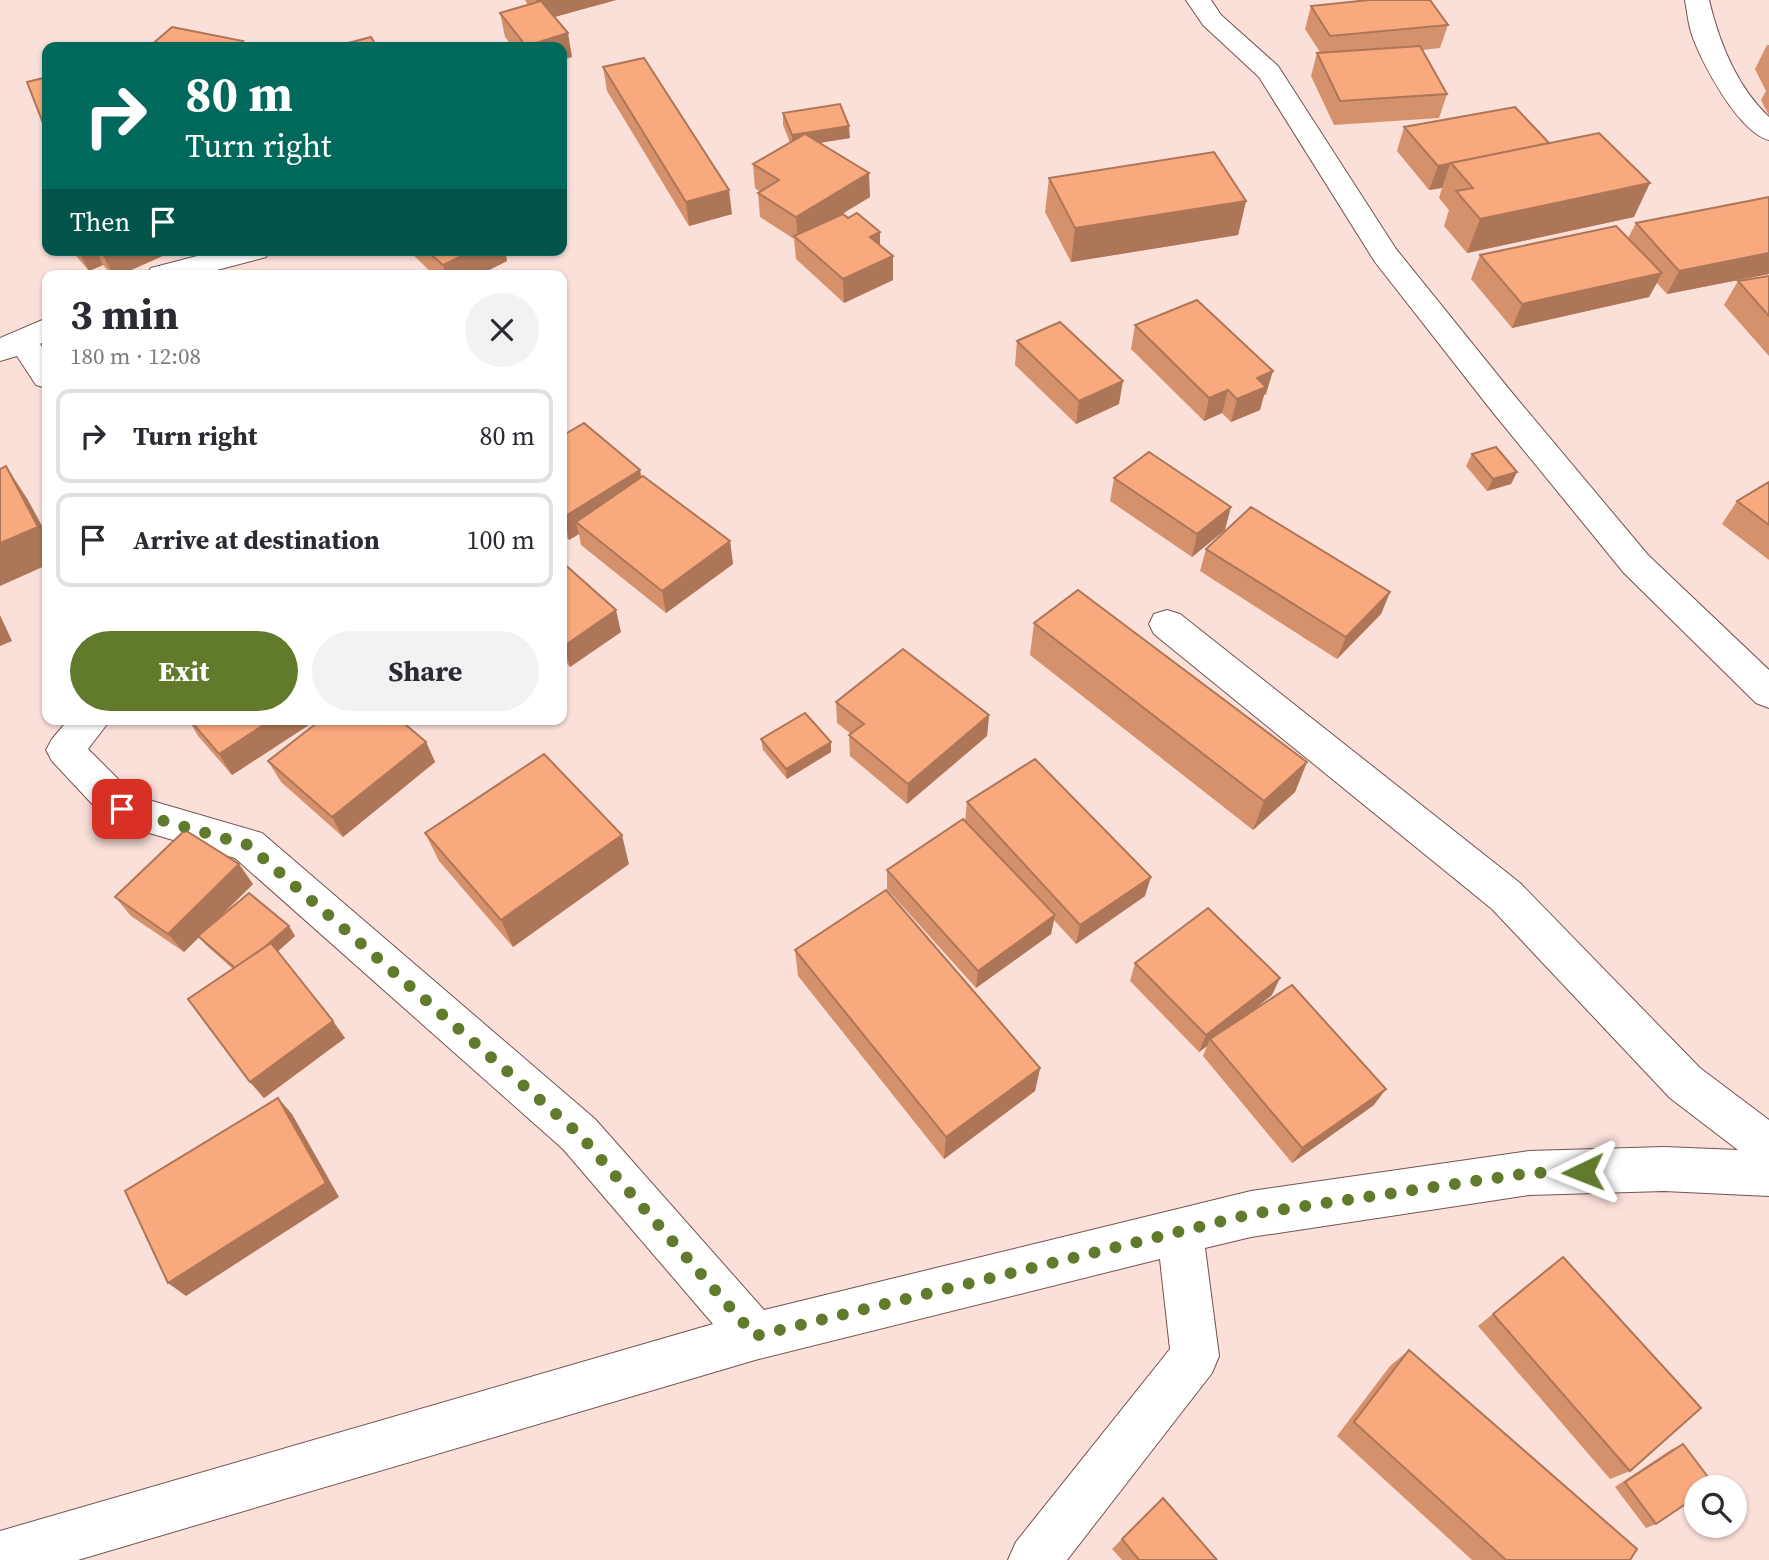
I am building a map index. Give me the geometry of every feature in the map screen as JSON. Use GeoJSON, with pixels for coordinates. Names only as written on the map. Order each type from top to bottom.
{"type":"FeatureCollection","features":[{"type":"Feature","properties":{"kind":"street"},"geometry":{"type":"LineString","coordinates":[[1198,0],[1212,20],[1269,72],[1385,255],[1502,402],[1636,564],[1769,693]]}},
{"type":"Feature","properties":{"kind":"street"},"geometry":{"type":"LineString","coordinates":[[1697,0],[1704,34],[1741,105],[1769,132]]}},
{"type":"Feature","properties":{"kind":"street"},"geometry":{"type":"LineString","coordinates":[[180,270],[233,256]]}},
{"type":"Feature","properties":{"kind":"street"},"geometry":{"type":"LineString","coordinates":[[23,340],[42,369]]}},
{"type":"Feature","properties":{"kind":"street"},"geometry":{"type":"LineString","coordinates":[[1167,624],[1506,896],[1685,1083],[1769,1147]]}},
{"type":"Feature","properties":{"kind":"street"},"geometry":{"type":"LineString","coordinates":[[87,725],[65,750],[122,809],[248,845],[579,1134],[755,1336]]}},
{"type":"Feature","properties":{"kind":"street"},"geometry":{"type":"LineString","coordinates":[[0,1557],[755,1336],[1251,1214],[1529,1173],[1664,1170],[1769,1174]]}},
{"type":"Feature","properties":{"kind":"street"},"geometry":{"type":"LineString","coordinates":[[1034,1560],[1195,1356],[1180,1232]]}},
{"type":"Feature","properties":{"kind":"building"},"geometry":{"type":"Polygon","coordinates":[[[1369,0],[1430,0],[1448,25],[1330,36],[1311,6],[1369,0]]]}},
{"type":"Feature","properties":{"kind":"building"},"geometry":{"type":"Polygon","coordinates":[[[541,1],[568,33],[539,42],[523,42],[500,13],[541,1]]]}},
{"type":"Feature","properties":{"kind":"building"},"geometry":{"type":"Polygon","coordinates":[[[172,27],[243,41],[242,42],[155,42],[172,27]]]}},
{"type":"Feature","properties":{"kind":"building"},"geometry":{"type":"Polygon","coordinates":[[[371,37],[374,42],[352,42],[371,37]]]}},
{"type":"Feature","properties":{"kind":"building"},"geometry":{"type":"Polygon","coordinates":[[[1420,46],[1447,94],[1340,101],[1317,53],[1420,46]]]}},
{"type":"Feature","properties":{"kind":"building"},"geometry":{"type":"Polygon","coordinates":[[[644,58],[729,190],[686,202],[603,67],[644,58]]]}},
{"type":"Feature","properties":{"kind":"building"},"geometry":{"type":"Polygon","coordinates":[[[42,78],[42,120],[27,82],[42,78]]]}},
{"type":"Feature","properties":{"kind":"building"},"geometry":{"type":"Polygon","coordinates":[[[840,104],[849,126],[792,135],[783,113],[840,104]]]}},
{"type":"Feature","properties":{"kind":"building"},"geometry":{"type":"Polygon","coordinates":[[[1515,107],[1549,143],[1438,166],[1404,127],[1515,107]]]}},
{"type":"Feature","properties":{"kind":"building"},"geometry":{"type":"Polygon","coordinates":[[[1599,133],[1650,183],[1480,219],[1456,191],[1473,188],[1451,163],[1599,133]]]}},
{"type":"Feature","properties":{"kind":"building"},"geometry":{"type":"Polygon","coordinates":[[[805,134],[869,173],[796,217],[758,193],[779,180],[753,164],[805,134]]]}},
{"type":"Feature","properties":{"kind":"building"},"geometry":{"type":"Polygon","coordinates":[[[1214,152],[1246,201],[1075,228],[1049,178],[1214,152]]]}},
{"type":"Feature","properties":{"kind":"building"},"geometry":{"type":"Polygon","coordinates":[[[1769,197],[1769,253],[1679,271],[1636,223],[1769,197]]]}},
{"type":"Feature","properties":{"kind":"building"},"geometry":{"type":"Polygon","coordinates":[[[857,213],[880,232],[870,237],[893,256],[843,279],[794,236],[843,214],[848,218],[857,213]]]}},
{"type":"Feature","properties":{"kind":"building"},"geometry":{"type":"Polygon","coordinates":[[[1616,226],[1662,273],[1522,304],[1480,255],[1616,226]]]}},
{"type":"Feature","properties":{"kind":"building"},"geometry":{"type":"Polygon","coordinates":[[[433,256],[462,256],[443,265],[433,256]]]}},
{"type":"Feature","properties":{"kind":"building"},"geometry":{"type":"Polygon","coordinates":[[[1769,276],[1769,316],[1738,281],[1769,276]]]}},
{"type":"Feature","properties":{"kind":"building"},"geometry":{"type":"Polygon","coordinates":[[[1197,300],[1273,371],[1257,378],[1266,387],[1237,399],[1228,390],[1209,398],[1135,325],[1197,300]]]}},
{"type":"Feature","properties":{"kind":"building"},"geometry":{"type":"Polygon","coordinates":[[[1060,322],[1123,381],[1079,401],[1017,341],[1060,322]]]}},
{"type":"Feature","properties":{"kind":"building"},"geometry":{"type":"Polygon","coordinates":[[[584,423],[640,470],[567,515],[567,433],[584,423]]]}},
{"type":"Feature","properties":{"kind":"building"},"geometry":{"type":"Polygon","coordinates":[[[1496,447],[1517,472],[1493,479],[1472,454],[1496,447]]]}},
{"type":"Feature","properties":{"kind":"building"},"geometry":{"type":"Polygon","coordinates":[[[1149,452],[1231,507],[1197,534],[1114,478],[1149,452]]]}},
{"type":"Feature","properties":{"kind":"building"},"geometry":{"type":"Polygon","coordinates":[[[6,466],[38,527],[0,543],[0,469],[6,466]]]}},
{"type":"Feature","properties":{"kind":"building"},"geometry":{"type":"Polygon","coordinates":[[[643,476],[730,541],[662,591],[576,522],[643,476]]]}},
{"type":"Feature","properties":{"kind":"building"},"geometry":{"type":"Polygon","coordinates":[[[1769,482],[1769,525],[1737,501],[1769,482]]]}},
{"type":"Feature","properties":{"kind":"building"},"geometry":{"type":"Polygon","coordinates":[[[1251,507],[1390,592],[1346,637],[1206,549],[1251,507]]]}},
{"type":"Feature","properties":{"kind":"building"},"geometry":{"type":"Polygon","coordinates":[[[567,566],[616,610],[567,644],[567,566]]]}},
{"type":"Feature","properties":{"kind":"building"},"geometry":{"type":"Polygon","coordinates":[[[1078,590],[1307,762],[1264,801],[1034,623],[1078,590]]]}},
{"type":"Feature","properties":{"kind":"building"},"geometry":{"type":"Polygon","coordinates":[[[903,649],[989,715],[908,784],[849,735],[864,724],[836,702],[903,649]]]}},
{"type":"Feature","properties":{"kind":"building"},"geometry":{"type":"Polygon","coordinates":[[[805,713],[831,742],[786,769],[761,739],[805,713]]]}},
{"type":"Feature","properties":{"kind":"building"},"geometry":{"type":"Polygon","coordinates":[[[194,725],[264,725],[219,754],[194,725]]]}},
{"type":"Feature","properties":{"kind":"building"},"geometry":{"type":"Polygon","coordinates":[[[314,725],[406,725],[426,742],[332,817],[268,761],[314,725]]]}},
{"type":"Feature","properties":{"kind":"building"},"geometry":{"type":"Polygon","coordinates":[[[544,754],[622,835],[501,920],[425,833],[544,754]]]}},
{"type":"Feature","properties":{"kind":"building"},"geometry":{"type":"Polygon","coordinates":[[[1035,759],[1151,877],[1080,925],[967,802],[1035,759]]]}},
{"type":"Feature","properties":{"kind":"building"},"geometry":{"type":"Polygon","coordinates":[[[963,819],[1055,915],[978,971],[887,870],[963,819]]]}},
{"type":"Feature","properties":{"kind":"building"},"geometry":{"type":"Polygon","coordinates":[[[185,830],[239,864],[168,934],[115,897],[185,830]]]}},
{"type":"Feature","properties":{"kind":"building"},"geometry":{"type":"Polygon","coordinates":[[[886,890],[1040,1068],[946,1137],[795,950],[886,890]]]}},
{"type":"Feature","properties":{"kind":"building"},"geometry":{"type":"Polygon","coordinates":[[[249,893],[289,926],[235,968],[198,936],[249,893]]]}},
{"type":"Feature","properties":{"kind":"building"},"geometry":{"type":"Polygon","coordinates":[[[1208,908],[1280,978],[1206,1035],[1135,963],[1208,908]]]}},
{"type":"Feature","properties":{"kind":"building"},"geometry":{"type":"Polygon","coordinates":[[[271,943],[333,1021],[250,1082],[188,999],[271,943]]]}},
{"type":"Feature","properties":{"kind":"building"},"geometry":{"type":"Polygon","coordinates":[[[1292,985],[1386,1089],[1302,1148],[1210,1039],[1292,985]]]}},
{"type":"Feature","properties":{"kind":"building"},"geometry":{"type":"Polygon","coordinates":[[[278,1098],[326,1183],[168,1283],[125,1191],[278,1098]]]}},
{"type":"Feature","properties":{"kind":"building"},"geometry":{"type":"Polygon","coordinates":[[[1563,1257],[1701,1408],[1630,1471],[1493,1314],[1563,1257]]]}},
{"type":"Feature","properties":{"kind":"building"},"geometry":{"type":"Polygon","coordinates":[[[1409,1350],[1637,1549],[1630,1560],[1506,1560],[1354,1422],[1409,1350]]]}},
{"type":"Feature","properties":{"kind":"building"},"geometry":{"type":"Polygon","coordinates":[[[1683,1444],[1706,1475],[1684,1475],[1684,1505],[1656,1524],[1625,1482],[1683,1444]]]}},
{"type":"Feature","properties":{"kind":"building"},"geometry":{"type":"Polygon","coordinates":[[[1163,1498],[1217,1560],[1139,1560],[1122,1539],[1163,1498]]]}},
{"type":"Feature","properties":{"kind":"route"},"geometry":{"type":"LineString","coordinates":[[122,809],[248,845],[579,1134],[755,1336],[1251,1214],[1529,1173],[1583,1172]]}}]}
